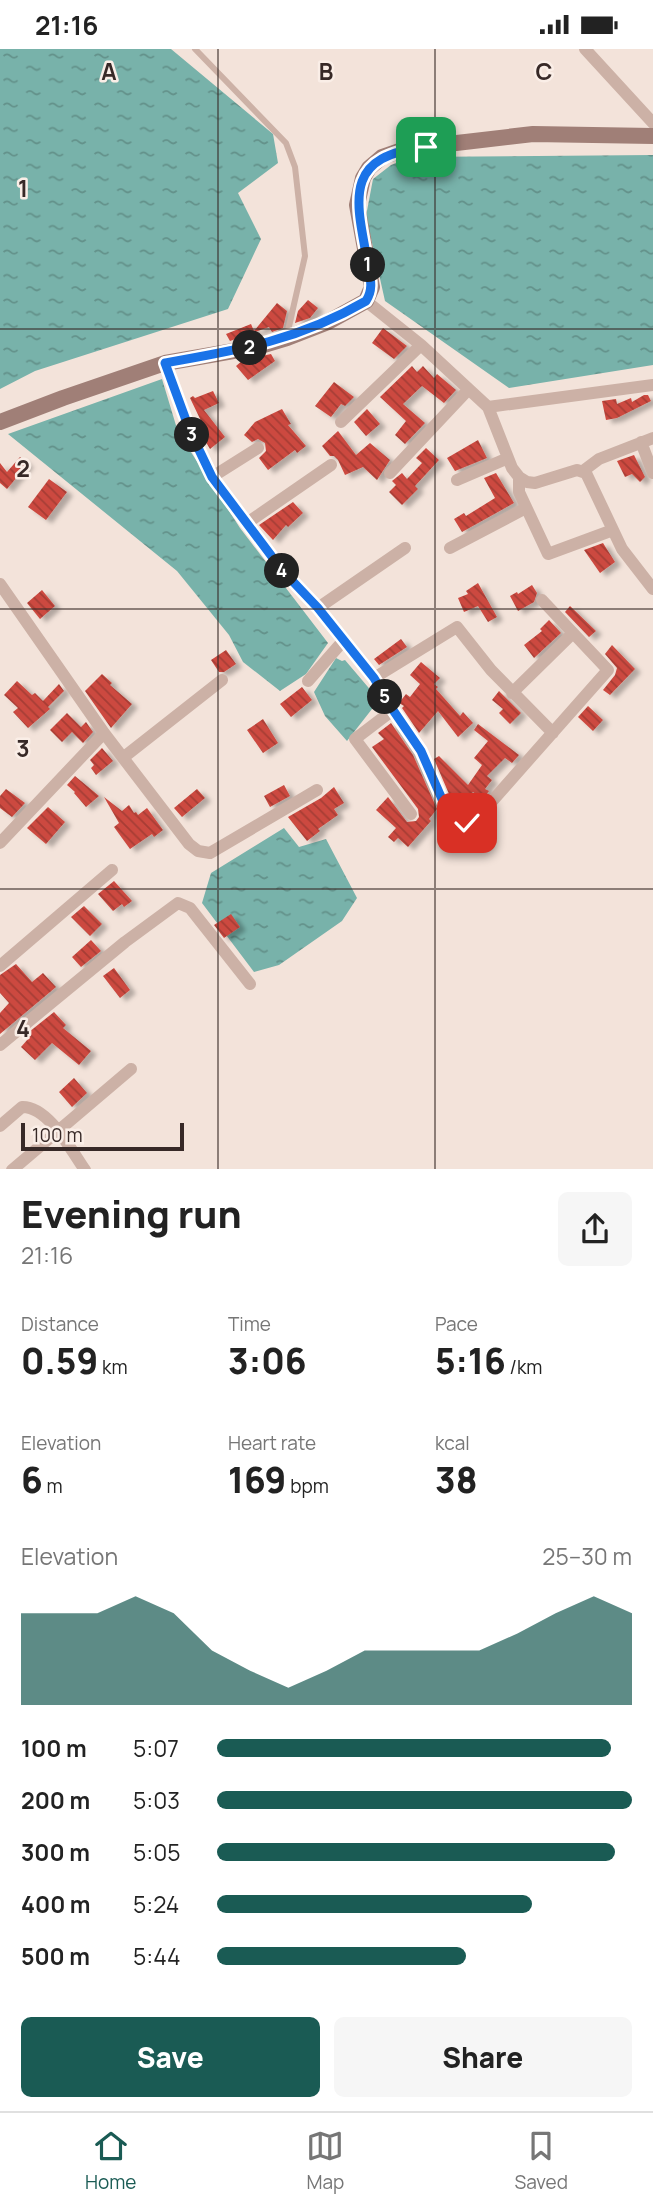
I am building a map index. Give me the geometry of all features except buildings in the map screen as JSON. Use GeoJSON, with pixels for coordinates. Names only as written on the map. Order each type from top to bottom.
{"type":"FeatureCollection","features":[{"type":"Feature","properties":{"kind":"street"},"geometry":{"type":"LineString","coordinates":[[585,49],[653,123]]}},
{"type":"Feature","properties":{"kind":"street"},"geometry":{"type":"LineString","coordinates":[[0,422],[165,363],[257,347],[287,338],[328,322],[366,301],[372,287],[357,205],[358,192],[369,168],[382,157],[405,149],[533,134],[653,136]]}},
{"type":"Feature","properties":{"kind":"street"},"geometry":{"type":"LineString","coordinates":[[366,301],[421,345],[488,407],[508,458],[519,477],[527,482],[535,482],[577,470],[590,477],[613,530],[632,564],[653,589]]}},
{"type":"Feature","properties":{"kind":"street"},"geometry":{"type":"LineString","coordinates":[[341,422],[421,345]]}},
{"type":"Feature","properties":{"kind":"street"},"geometry":{"type":"LineString","coordinates":[[165,363],[190,431],[212,477],[282,570],[318,608],[374,678],[421,751],[445,806],[458,821],[467,823],[486,808],[608,670],[542,600]]}},
{"type":"Feature","properties":{"kind":"street"},"geometry":{"type":"LineString","coordinates":[[488,407],[653,385]]}},
{"type":"Feature","properties":{"kind":"street"},"geometry":{"type":"LineString","coordinates":[[390,473],[468,390]]}},
{"type":"Feature","properties":{"kind":"street"},"geometry":{"type":"LineString","coordinates":[[583,471],[599,459],[647,440],[653,473]]}},
{"type":"Feature","properties":{"kind":"street"},"geometry":{"type":"LineString","coordinates":[[212,477],[258,448]]}},
{"type":"Feature","properties":{"kind":"street"},"geometry":{"type":"LineString","coordinates":[[457,480],[508,458]]}},
{"type":"Feature","properties":{"kind":"street"},"geometry":{"type":"LineString","coordinates":[[247,523],[331,465]]}},
{"type":"Feature","properties":{"kind":"street"},"geometry":{"type":"LineString","coordinates":[[519,477],[519,492],[548,554],[613,530]]}},
{"type":"Feature","properties":{"kind":"street"},"geometry":{"type":"LineString","coordinates":[[450,548],[526,508]]}},
{"type":"Feature","properties":{"kind":"street"},"geometry":{"type":"LineString","coordinates":[[318,608],[405,548]]}},
{"type":"Feature","properties":{"kind":"street"},"geometry":{"type":"LineString","coordinates":[[0,585],[104,733],[189,844],[204,853],[210,852],[317,790]]}},
{"type":"Feature","properties":{"kind":"street"},"geometry":{"type":"LineString","coordinates":[[374,678],[457,627],[512,693],[553,733]]}},
{"type":"Feature","properties":{"kind":"street"},"geometry":{"type":"LineString","coordinates":[[512,693],[572,634]]}},
{"type":"Feature","properties":{"kind":"street"},"geometry":{"type":"LineString","coordinates":[[307,681],[344,640]]}},
{"type":"Feature","properties":{"kind":"street"},"geometry":{"type":"LineString","coordinates":[[124,757],[222,680]]}},
{"type":"Feature","properties":{"kind":"street"},"geometry":{"type":"LineString","coordinates":[[393,710],[355,739],[411,814]]}},
{"type":"Feature","properties":{"kind":"street"},"geometry":{"type":"LineString","coordinates":[[0,843],[104,733]]}},
{"type":"Feature","properties":{"kind":"street"},"geometry":{"type":"LineString","coordinates":[[0,966],[112,870]]}},
{"type":"Feature","properties":{"kind":"street"},"geometry":{"type":"LineString","coordinates":[[0,1045],[125,942],[178,903],[190,908],[250,983]]}},
{"type":"Feature","properties":{"kind":"street"},"geometry":{"type":"LineString","coordinates":[[13,1169],[131,1069]]}},
{"type":"Feature","properties":{"kind":"street"},"geometry":{"type":"LineString","coordinates":[[0,1126],[22,1107],[35,1108],[57,1130],[84,1169]]}},
{"type":"Feature","properties":{"kind":"lane"},"geometry":{"type":"LineString","coordinates":[[195,49],[286,143],[295,167],[305,256],[287,338]]}},
{"type":"Feature","properties":{"kind":"water"},"geometry":{"type":"Polygon","coordinates":[[[0,49],[171,49],[273,134],[278,163],[238,193],[261,239],[228,309],[35,371],[0,389],[0,49]]]}},
{"type":"Feature","properties":{"kind":"water"},"geometry":{"type":"Polygon","coordinates":[[[653,155],[653,365],[509,388],[385,301],[366,216],[373,179],[391,165],[411,157],[653,155]]]}},
{"type":"Feature","properties":{"kind":"water"},"geometry":{"type":"Polygon","coordinates":[[[162,379],[178,432],[240,528],[328,643],[306,674],[280,691],[243,662],[229,635],[177,571],[8,434],[162,379]]]}},
{"type":"Feature","properties":{"kind":"water"},"geometry":{"type":"Polygon","coordinates":[[[336,658],[345,660],[379,700],[347,741],[325,716],[314,692],[336,658]]]}},
{"type":"Feature","properties":{"kind":"water"},"geometry":{"type":"Polygon","coordinates":[[[284,828],[299,847],[326,839],[357,898],[342,921],[279,965],[254,972],[202,903],[211,873],[284,828]]]}},
{"type":"Feature","properties":{"kind":"route"},"geometry":{"type":"LineString","coordinates":[[426,147],[405,149],[382,157],[369,168],[363,178],[357,205],[372,287],[366,301],[328,322],[287,338],[257,347],[165,363],[190,431],[212,477],[282,570],[318,608],[374,678],[421,751],[445,806],[458,821],[467,823]]}}]}
